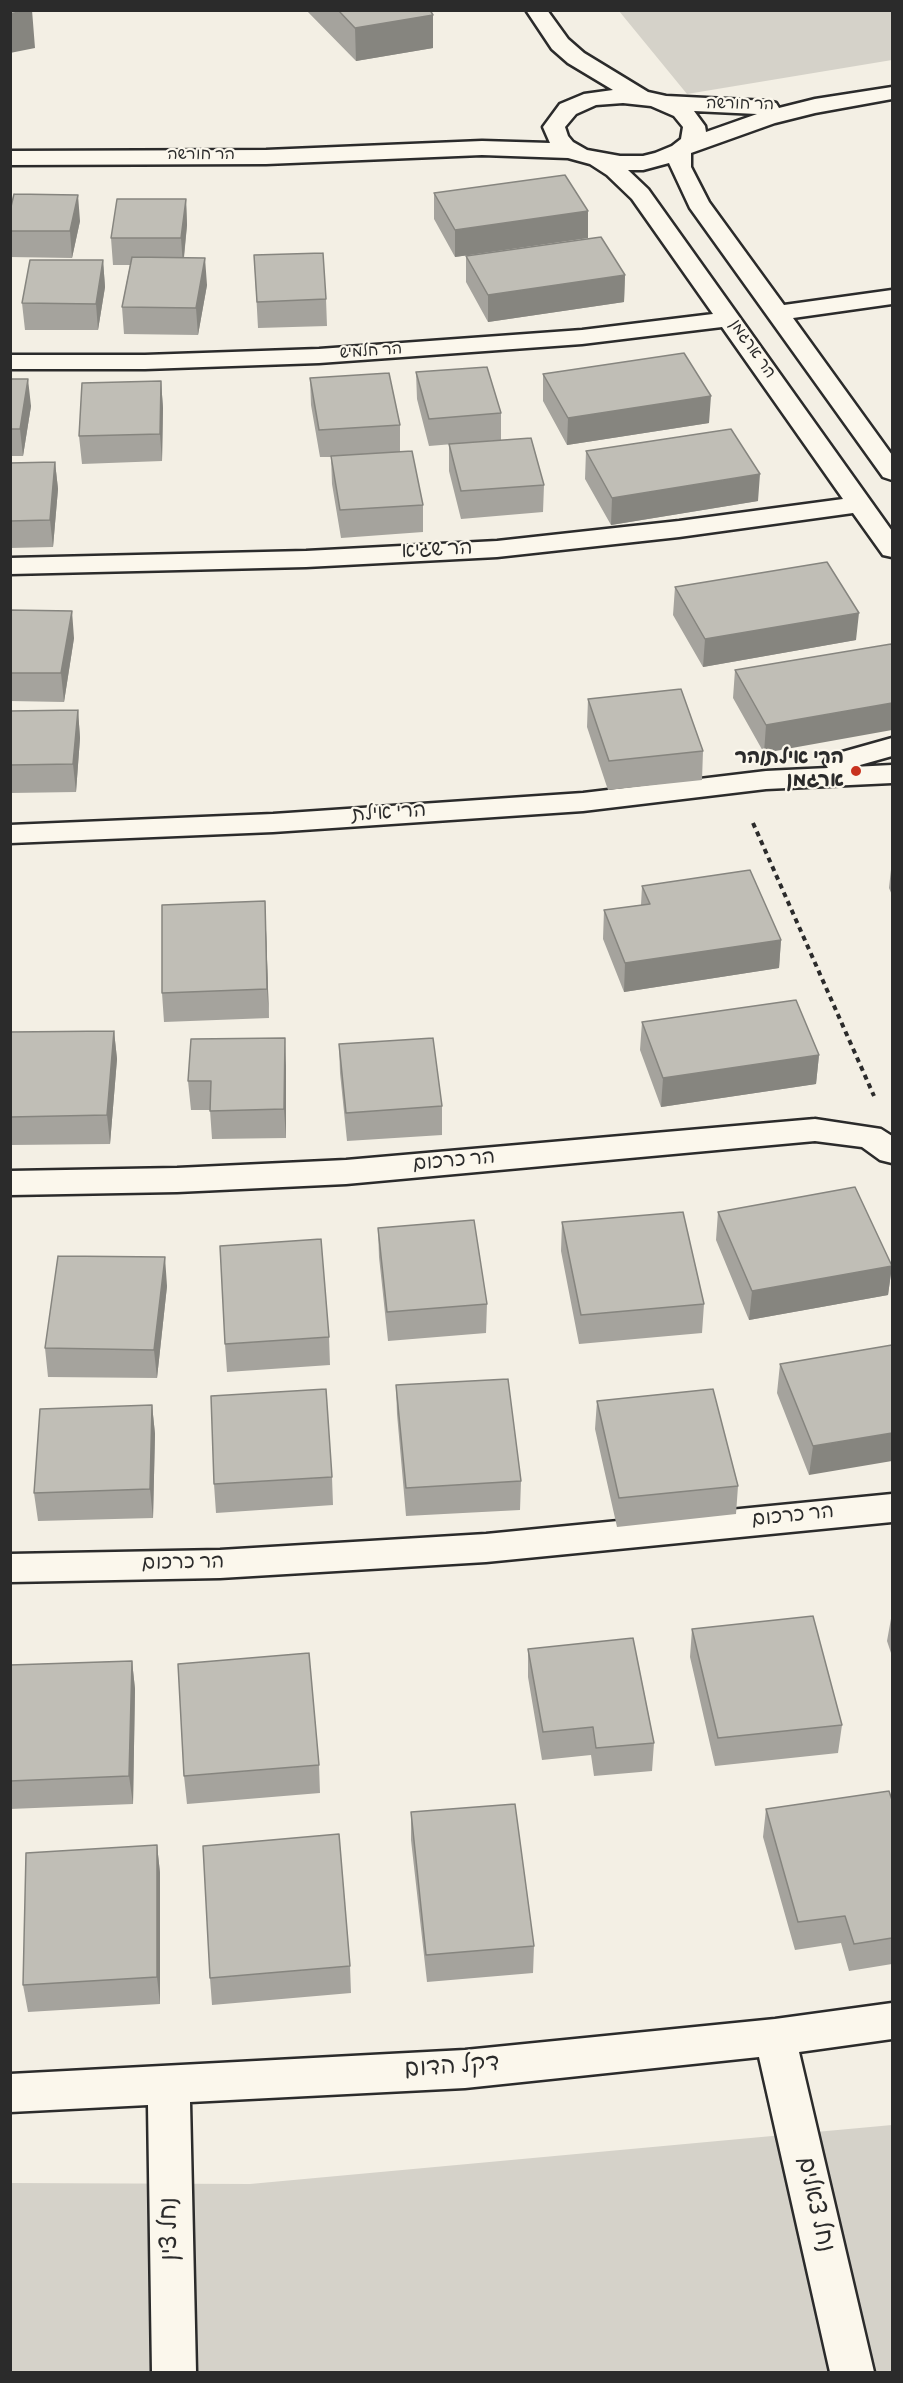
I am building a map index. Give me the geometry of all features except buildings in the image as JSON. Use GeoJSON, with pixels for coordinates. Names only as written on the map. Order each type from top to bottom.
{"type":"FeatureCollection","features":[{"type":"Feature","properties":{"kind":"street"},"geometry":{"type":"LineString","coordinates":[[536,10],[560,44],[564,57],[566,85],[543,120],[555,132],[560,142],[572,151]]}},
{"type":"Feature","properties":{"kind":"street"},"geometry":{"type":"LineString","coordinates":[[560,44],[609,80],[682,111],[694,126],[694,137],[683,149],[680,167],[698,203],[780,313],[892,472]]}},
{"type":"Feature","properties":{"kind":"street","name":"הר חורשה"},"geometry":{"type":"LineString","coordinates":[[10,158],[266,157],[492,148],[572,151],[599,160],[620,163],[643,162],[663,158],[736,127],[815,106],[892,93]]}},
{"type":"Feature","properties":{"kind":"street","name":"הר חורשה"},"geometry":{"type":"LineString","coordinates":[[392,151],[441,144],[543,120],[575,105],[602,97],[749,108],[815,106]]}},
{"type":"Feature","properties":{"kind":"street","name":"הר ארגמן"},"geometry":{"type":"LineString","coordinates":[[599,160],[615,170],[640,194],[892,549]]}},
{"type":"Feature","properties":{"kind":"street"},"geometry":{"type":"LineString","coordinates":[[780,313],[892,297]]}},
{"type":"Feature","properties":{"kind":"street","name":"הר חלמיש"},"geometry":{"type":"LineString","coordinates":[[10,362],[145,362],[342,355],[582,337],[729,319]]}},
{"type":"Feature","properties":{"kind":"street","name":"הר שגיא"},"geometry":{"type":"LineString","coordinates":[[10,566],[306,559],[497,549],[679,529],[861,504]]}},
{"type":"Feature","properties":{"kind":"street","name":"הרי אילת"},"geometry":{"type":"LineString","coordinates":[[766,780],[892,747]]}},
{"type":"Feature","properties":{"kind":"street","name":"הרי אילת"},"geometry":{"type":"LineString","coordinates":[[10,834],[273,823],[512,807],[583,802],[766,780],[892,774]]}},
{"type":"Feature","properties":{"kind":"street","name":"הר כרכום"},"geometry":{"type":"LineString","coordinates":[[10,1183],[177,1180],[346,1172],[815,1130],[870,1137],[892,1152]]}},
{"type":"Feature","properties":{"kind":"street","name":"הר כרכום"},"geometry":{"type":"LineString","coordinates":[[10,1568],[220,1564],[486,1548],[892,1508]]}},
{"type":"Feature","properties":{"kind":"street","name":"דקל הדום"},"geometry":{"type":"LineString","coordinates":[[10,2093],[465,2069],[775,2037],[892,2021]]}},
{"type":"Feature","properties":{"kind":"street","name":"נחל צאלים"},"geometry":{"type":"LineString","coordinates":[[775,2037],[852,2373]]}},
{"type":"Feature","properties":{"kind":"street","name":"נחל צין"},"geometry":{"type":"LineString","coordinates":[[169,2086],[174,2373]]}},
{"type":"Feature","properties":{"kind":"path"},"geometry":{"type":"LineString","coordinates":[[736,784],[879,1106]]}},
{"type":"Feature","properties":{"kind":"shaded area"},"geometry":{"type":"Polygon","coordinates":[[[619,11],[892,11],[892,60],[687,94],[619,11]]]}},
{"type":"Feature","properties":{"kind":"shaded area"},"geometry":{"type":"Polygon","coordinates":[[[892,2125],[892,2372],[11,2372],[11,2183],[250,2184],[892,2125]]]}},
{"type":"Feature","properties":{"kind":"place","name":"הרי אילת/הר ארגמן"},"geometry":{"type":"Point","coordinates":[856,771]}}]}
